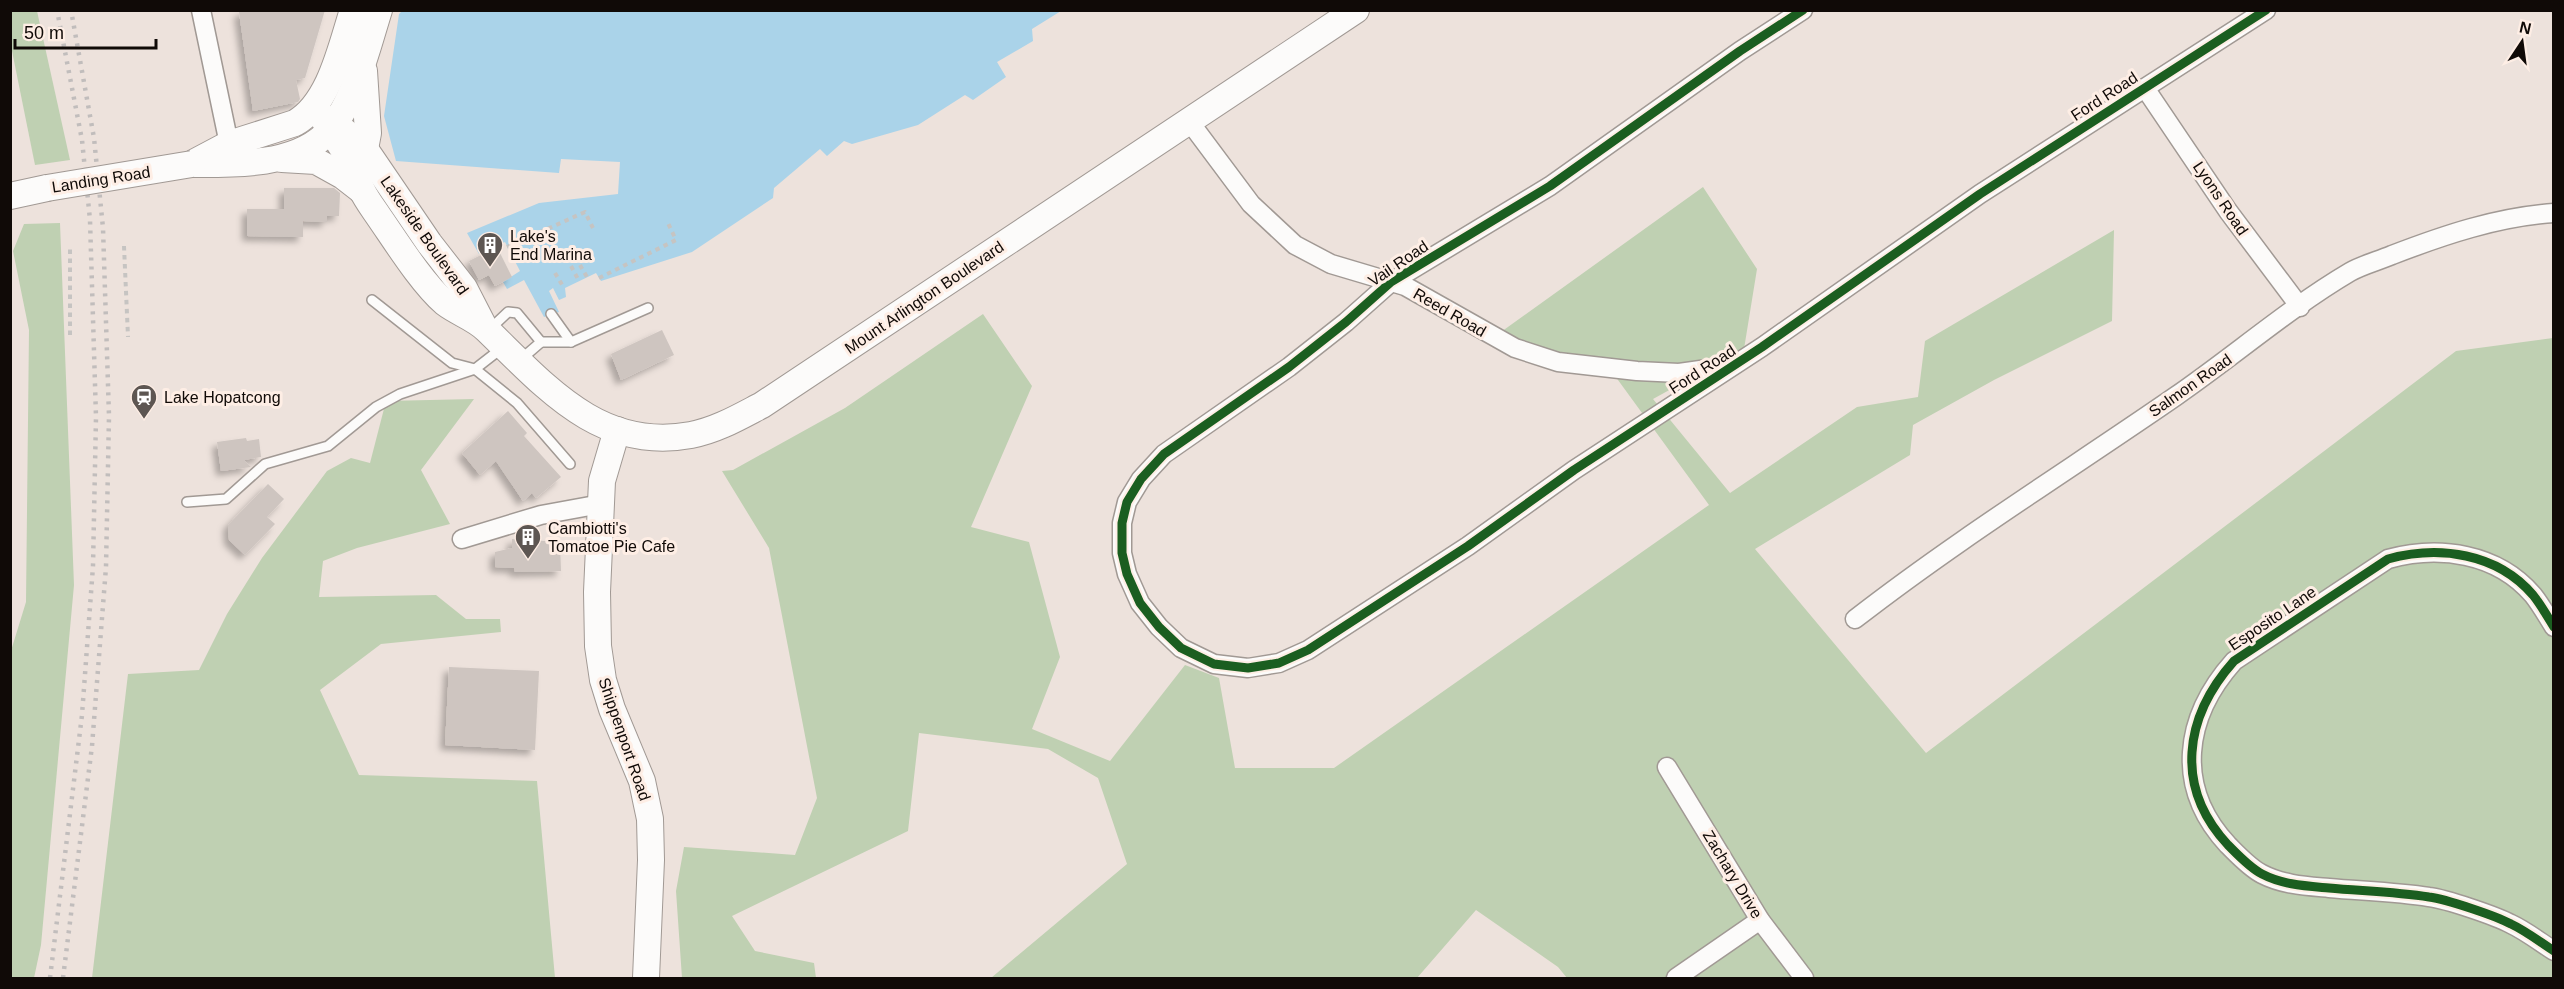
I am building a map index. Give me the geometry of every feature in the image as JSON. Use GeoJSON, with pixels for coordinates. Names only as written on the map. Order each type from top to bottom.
{"type":"FeatureCollection","features":[{"type":"Feature","properties":{"kind":"main road"},"geometry":{"type":"LineString","coordinates":[[316,107],[326,89],[353,10]]}},
{"type":"Feature","properties":{"kind":"main road"},"geometry":{"type":"LineString","coordinates":[[332,127],[352,91],[379,10]]}},
{"type":"Feature","properties":{"kind":"main road","name":"Mount Arlington Boulevard"},"geometry":{"type":"LineString","coordinates":[[498,341],[560,400],[592,420],[617,430],[644,436],[668,437],[692,434],[724,424],[762,405],[1356,10]]}},
{"type":"Feature","properties":{"kind":"main road"},"geometry":{"type":"LineString","coordinates":[[364,55],[368,134],[365,149]]}},
{"type":"Feature","properties":{"kind":"main road","name":"Landing Road"},"geometry":{"type":"LineString","coordinates":[[192,164],[229,144],[295,123],[316,107]]}},
{"type":"Feature","properties":{"kind":"main road","name":"Lakeside Boulevard"},"geometry":{"type":"LineString","coordinates":[[316,107],[332,127],[357,174],[362,190],[402,250],[445,303],[498,341]]}},
{"type":"Feature","properties":{"kind":"main road","name":"Landing Road"},"geometry":{"type":"LineString","coordinates":[[10,196],[192,164],[241,164],[275,159],[310,145],[332,127]]}},
{"type":"Feature","properties":{"kind":"main road","name":"Lakeside Boulevard"},"geometry":{"type":"LineString","coordinates":[[332,127],[365,149],[429,243],[464,288],[498,341]]}},
{"type":"Feature","properties":{"kind":"main road"},"geometry":{"type":"LineString","coordinates":[[275,159],[316,161],[362,190]]}},
{"type":"Feature","properties":{"kind":"main road","name":"Shippenport Road"},"geometry":{"type":"LineString","coordinates":[[617,430],[602,481],[597,619],[603,680],[612,710],[642,782],[650,819],[651,860],[646,978]]}},
{"type":"Feature","properties":{"kind":"street"},"geometry":{"type":"LineString","coordinates":[[201,10],[229,144]]}},
{"type":"Feature","properties":{"kind":"street","name":"Vail Road"},"geometry":{"type":"LineString","coordinates":[[1146,611],[1127,574],[1122,553],[1122,523],[1127,502],[1141,479],[1164,454],[1288,367],[1346,322],[1390,282],[1550,186],[1740,51],[1803,10]]}},
{"type":"Feature","properties":{"kind":"street","name":"Ford Road"},"geometry":{"type":"LineString","coordinates":[[1146,611],[1181,648],[1214,663],[1248,668],[1279,663],[1337,633],[1468,546],[1574,470],[1735,365],[1980,194],[2266,10]]}},
{"type":"Feature","properties":{"kind":"street","name":"Lyons Road"},"geometry":{"type":"LineString","coordinates":[[2145,88],[2228,211],[2300,307]]}},
{"type":"Feature","properties":{"kind":"street","name":"Reed Road"},"geometry":{"type":"LineString","coordinates":[[1189,121],[1251,204],[1294,245],[1331,264],[1405,286],[1515,348],[1558,362],[1591,367],[1679,373],[1735,365]]}},
{"type":"Feature","properties":{"kind":"street","name":"Salmon Road"},"geometry":{"type":"LineString","coordinates":[[1855,619],[1915,572],[2176,396],[2352,271],[2429,240],[2522,216],[2553,213]]}},
{"type":"Feature","properties":{"kind":"street"},"geometry":{"type":"LineString","coordinates":[[462,539],[541,515],[601,504]]}},
{"type":"Feature","properties":{"kind":"street","name":"Esposito Lane"},"geometry":{"type":"LineString","coordinates":[[2553,627],[2533,595],[2512,576],[2489,563],[2465,555],[2440,552],[2413,552],[2388,559],[2234,661],[2216,681],[2204,702],[2194,728],[2191,755],[2194,784],[2203,809],[2220,836],[2238,856],[2262,874],[2291,884],[2432,897],[2511,924],[2553,951]]}},
{"type":"Feature","properties":{"kind":"street","name":"Zachary Drive"},"geometry":{"type":"LineString","coordinates":[[1667,767],[1760,920],[1804,978]]}},
{"type":"Feature","properties":{"kind":"street"},"geometry":{"type":"LineString","coordinates":[[1676,978],[1760,920]]}},
{"type":"Feature","properties":{"kind":"lane"},"geometry":{"type":"LineString","coordinates":[[372,300],[452,363],[475,369],[517,403],[570,464]]}},
{"type":"Feature","properties":{"kind":"lane"},"geometry":{"type":"LineString","coordinates":[[498,341],[572,342],[648,308]]}},
{"type":"Feature","properties":{"kind":"lane"},"geometry":{"type":"LineString","coordinates":[[187,502],[226,499],[265,464],[328,446],[360,419],[400,394],[475,369],[498,341],[508,312],[517,313],[541,342]]}},
{"type":"Feature","properties":{"kind":"lane"},"geometry":{"type":"LineString","coordinates":[[552,314],[572,342]]}},
{"type":"Feature","properties":{"kind":"path"},"geometry":{"type":"LineString","coordinates":[[507,247],[585,212],[593,228]]}},
{"type":"Feature","properties":{"kind":"path"},"geometry":{"type":"LineString","coordinates":[[599,278],[676,240],[667,221]]}},
{"type":"Feature","properties":{"kind":"path"},"geometry":{"type":"LineString","coordinates":[[124,246],[128,337]]}},
{"type":"Feature","properties":{"kind":"path"},"geometry":{"type":"LineString","coordinates":[[70,247],[70,335]]}},
{"type":"Feature","properties":{"kind":"path"},"geometry":{"type":"LineString","coordinates":[[580,265],[587,277]]}},
{"type":"Feature","properties":{"kind":"path"},"geometry":{"type":"LineString","coordinates":[[571,266],[579,281]]}},
{"type":"Feature","properties":{"kind":"path"},"geometry":{"type":"LineString","coordinates":[[555,273],[564,288]]}},
{"type":"Feature","properties":{"kind":"green space"},"geometry":{"type":"Polygon","coordinates":[[[10,11],[37,11],[70,160],[35,165],[11,46],[10,11]]]}},
{"type":"Feature","properties":{"kind":"green space"},"geometry":{"type":"Polygon","coordinates":[[[1703,187],[1757,269],[1744,349],[1653,399],[1730,493],[1857,407],[1918,397],[1925,341],[2114,230],[2112,321],[1994,380],[1913,425],[1910,455],[1755,549],[1926,753],[2456,351],[2553,338],[2553,978],[1567,978],[1558,967],[1476,910],[1417,978],[991,978],[1127,864],[1098,778],[1048,749],[919,733],[908,831],[732,916],[755,951],[814,963],[816,978],[682,978],[676,891],[684,847],[795,855],[817,798],[769,548],[722,471],[733,470],[845,408],[983,314],[1032,386],[971,527],[1029,542],[1060,657],[1032,729],[1110,761],[1185,665],[1219,678],[1235,768],[1334,768],[1709,505],[1610,369],[1494,337],[1703,187]]]}},
{"type":"Feature","properties":{"kind":"green space"},"geometry":{"type":"Polygon","coordinates":[[[60,223],[74,585],[41,945],[34,978],[11,978],[10,654],[26,602],[29,330],[13,251],[24,224],[60,223]]]}},
{"type":"Feature","properties":{"kind":"green space"},"geometry":{"type":"Polygon","coordinates":[[[474,399],[421,470],[450,524],[357,548],[323,561],[319,597],[436,595],[466,619],[500,619],[501,632],[381,644],[320,690],[359,775],[537,781],[555,978],[92,978],[128,674],[199,670],[227,614],[262,558],[327,471],[351,458],[370,463],[386,401],[474,399]]]}},
{"type":"Feature","properties":{"kind":"water"},"geometry":{"type":"Polygon","coordinates":[[[402,11],[1061,11],[1032,29],[1033,41],[997,62],[1006,77],[973,100],[965,95],[918,125],[852,144],[844,141],[827,156],[820,149],[774,188],[773,198],[692,252],[601,281],[596,273],[565,288],[566,297],[559,300],[553,288],[549,291],[559,312],[544,317],[524,280],[507,289],[503,282],[520,271],[505,242],[479,254],[467,233],[539,203],[618,194],[620,162],[561,159],[559,173],[396,161],[384,116],[399,14],[402,11]]]}},
{"type":"Feature","properties":{"kind":"building"},"geometry":{"type":"Polygon","coordinates":[[[325,10],[305,78],[296,80],[300,99],[298,102],[253,111],[239,12],[325,10]]]}},
{"type":"Feature","properties":{"kind":"building"},"geometry":{"type":"Polygon","coordinates":[[[284,188],[334,188],[340,193],[339,216],[327,216],[327,222],[303,221],[303,237],[247,236],[247,209],[284,209],[284,188]]]}},
{"type":"Feature","properties":{"kind":"building","name":"Lake's End Marina"},"geometry":{"type":"Polygon","coordinates":[[[497,247],[512,277],[495,286],[489,275],[479,280],[469,261],[497,247]]]}},
{"type":"Feature","properties":{"kind":"building"},"geometry":{"type":"Polygon","coordinates":[[[662,330],[674,355],[621,380],[611,354],[662,330]]]}},
{"type":"Feature","properties":{"kind":"building"},"geometry":{"type":"Polygon","coordinates":[[[508,411],[527,433],[524,436],[561,477],[536,498],[532,493],[523,501],[496,461],[480,475],[462,453],[508,411]]]}},
{"type":"Feature","properties":{"kind":"building"},"geometry":{"type":"Polygon","coordinates":[[[246,438],[247,441],[259,439],[261,457],[244,460],[251,467],[221,471],[217,442],[246,438]]]}},
{"type":"Feature","properties":{"kind":"building"},"geometry":{"type":"Polygon","coordinates":[[[268,484],[284,499],[267,517],[275,524],[245,555],[229,540],[228,525],[268,484]]]}},
{"type":"Feature","properties":{"kind":"building","name":"Cambiotti's Tomatoe Pie Cafe"},"geometry":{"type":"Polygon","coordinates":[[[512,539],[560,542],[561,571],[515,572],[514,568],[495,567],[495,552],[512,548],[512,539]]]}},
{"type":"Feature","properties":{"kind":"building"},"geometry":{"type":"Polygon","coordinates":[[[449,667],[539,671],[535,750],[445,745],[449,667]]]}},
{"type":"Feature","properties":{"kind":"railway"},"geometry":{"type":"LineString","coordinates":[[50,978],[82,715],[93,566],[96,417],[90,220],[82,140],[57,10]]}},
{"type":"Feature","properties":{"kind":"railway"},"geometry":{"type":"LineString","coordinates":[[63,978],[92,746],[106,567],[109,416],[103,228],[94,138],[71,10]]}},
{"type":"Feature","properties":{"kind":"cycle path"},"geometry":{"type":"LineString","coordinates":[[1803,10],[1740,51],[1550,186],[1391,282],[1346,322],[1289,367],[1164,454],[1141,479],[1127,502],[1122,523],[1122,553],[1127,574],[1140,603],[1159,627],[1181,648],[1214,664],[1248,668],[1279,663],[1308,650],[1468,546],[1574,470],[1762,347],[1980,194],[2266,10]]}},
{"type":"Feature","properties":{"kind":"cycle path"},"geometry":{"type":"LineString","coordinates":[[2554,627],[2533,595],[2519,581],[2485,561],[2447,553],[2407,555],[2388,559],[2234,661],[2204,705],[2196,729],[2192,752],[2193,776],[2199,800],[2211,823],[2228,845],[2262,874],[2278,881],[2295,884],[2404,894],[2447,901],[2504,921],[2554,951]]}},
{"type":"Feature","properties":{"kind":"place","name":"Lake's End Marina"},"geometry":{"type":"Point","coordinates":[490,268]}},
{"type":"Feature","properties":{"kind":"place","name":"Lake Hopatcong"},"geometry":{"type":"Point","coordinates":[144,420]}},
{"type":"Feature","properties":{"kind":"place","name":"Cambiotti's Tomatoe Pie Cafe"},"geometry":{"type":"Point","coordinates":[528,560]}}]}
